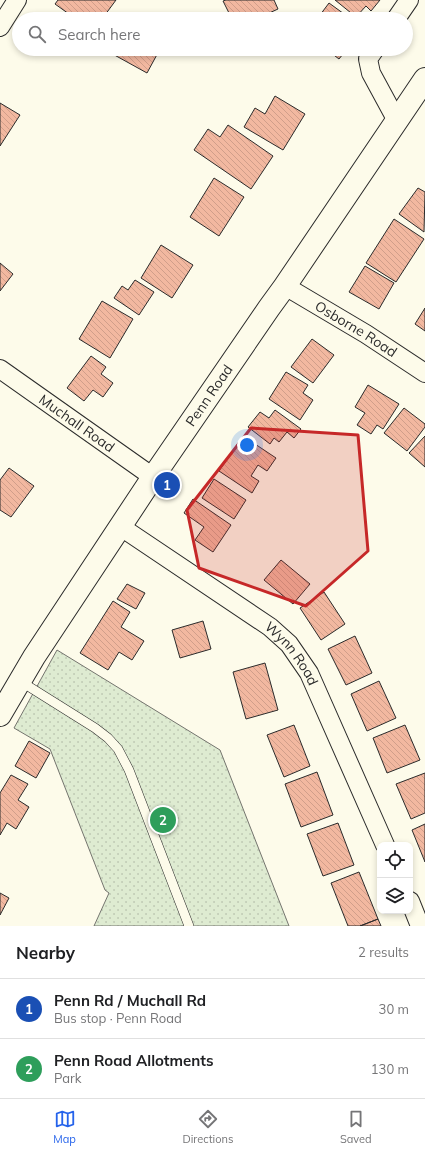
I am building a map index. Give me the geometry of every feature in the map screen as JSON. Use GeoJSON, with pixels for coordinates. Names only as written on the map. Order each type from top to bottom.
{"type":"FeatureCollection","features":[{"type":"Feature","properties":{"kind":"highway","name":"Penn Road"},"geometry":{"type":"LineString","coordinates":[[0,715],[34,657],[153,477],[269,308],[286,286],[425,79]]}},
{"type":"Feature","properties":{"kind":"street"},"geometry":{"type":"LineString","coordinates":[[0,27],[17,0]]}},
{"type":"Feature","properties":{"kind":"street"},"geometry":{"type":"LineString","coordinates":[[400,12],[408,0]]}},
{"type":"Feature","properties":{"kind":"street"},"geometry":{"type":"LineString","coordinates":[[370,56],[368,59],[371,73],[397,121]]}},
{"type":"Feature","properties":{"kind":"street","name":"Osborne Road"},"geometry":{"type":"LineString","coordinates":[[286,286],[366,334],[425,373]]}},
{"type":"Feature","properties":{"kind":"street","name":"Muchall Road"},"geometry":{"type":"LineString","coordinates":[[0,369],[153,477]]}},
{"type":"Feature","properties":{"kind":"street","name":"Wynn Road"},"geometry":{"type":"LineString","coordinates":[[121,527],[270,627],[289,644],[309,673],[384,842]]}},
{"type":"Feature","properties":{"kind":"street"},"geometry":{"type":"LineString","coordinates":[[413,908],[420,926]]}},
{"type":"Feature","properties":{"kind":"lane"},"geometry":{"type":"LineString","coordinates":[[20,682],[95,728],[108,738],[118,749],[129,770],[189,926]]}},
{"type":"Feature","properties":{"kind":"highlighted area"},"geometry":{"type":"Polygon","coordinates":[[[251,428],[358,435],[368,551],[306,606],[199,568],[187,510],[251,428]]]}},
{"type":"Feature","properties":{"kind":"green space"},"geometry":{"type":"Polygon","coordinates":[[[57,650],[220,750],[289,926],[94,926],[109,893],[105,890],[50,749],[14,728],[57,650]]]}},
{"type":"Feature","properties":{"kind":"building"},"geometry":{"type":"Polygon","coordinates":[[[58,0],[116,0],[107,12],[66,12],[55,4],[58,0]]]}},
{"type":"Feature","properties":{"kind":"building"},"geometry":{"type":"Polygon","coordinates":[[[274,0],[278,9],[271,12],[228,12],[223,1],[274,0]]]}},
{"type":"Feature","properties":{"kind":"building"},"geometry":{"type":"Polygon","coordinates":[[[335,0],[380,0],[371,11],[366,6],[361,12],[350,12],[335,0]]]}},
{"type":"Feature","properties":{"kind":"building"},"geometry":{"type":"Polygon","coordinates":[[[329,3],[341,12],[322,12],[329,3]]]}},
{"type":"Feature","properties":{"kind":"building"},"geometry":{"type":"Polygon","coordinates":[[[116,56],[156,56],[147,73],[116,56]]]}},
{"type":"Feature","properties":{"kind":"building"},"geometry":{"type":"Polygon","coordinates":[[[275,96],[305,114],[283,150],[244,127],[255,108],[265,114],[275,96]]]}},
{"type":"Feature","properties":{"kind":"building"},"geometry":{"type":"Polygon","coordinates":[[[0,103],[20,115],[0,146],[0,103]]]}},
{"type":"Feature","properties":{"kind":"building"},"geometry":{"type":"Polygon","coordinates":[[[228,125],[273,156],[251,189],[194,150],[208,129],[220,137],[228,125]]]}},
{"type":"Feature","properties":{"kind":"building"},"geometry":{"type":"Polygon","coordinates":[[[214,178],[244,197],[219,236],[190,217],[214,178]]]}},
{"type":"Feature","properties":{"kind":"building"},"geometry":{"type":"Polygon","coordinates":[[[418,188],[425,192],[424,232],[399,214],[418,188]]]}},
{"type":"Feature","properties":{"kind":"building"},"geometry":{"type":"Polygon","coordinates":[[[394,219],[424,239],[396,282],[366,263],[394,219]]]}},
{"type":"Feature","properties":{"kind":"building"},"geometry":{"type":"Polygon","coordinates":[[[161,245],[193,265],[172,298],[141,278],[161,245]]]}},
{"type":"Feature","properties":{"kind":"building"},"geometry":{"type":"Polygon","coordinates":[[[0,263],[13,274],[0,291],[0,263]]]}},
{"type":"Feature","properties":{"kind":"building"},"geometry":{"type":"Polygon","coordinates":[[[365,266],[394,283],[379,309],[349,292],[365,266]]]}},
{"type":"Feature","properties":{"kind":"building"},"geometry":{"type":"Polygon","coordinates":[[[135,280],[154,292],[139,315],[114,298],[122,286],[128,290],[135,280]]]}},
{"type":"Feature","properties":{"kind":"building"},"geometry":{"type":"Polygon","coordinates":[[[102,301],[133,319],[110,358],[79,339],[102,301]]]}},
{"type":"Feature","properties":{"kind":"building"},"geometry":{"type":"Polygon","coordinates":[[[425,308],[425,331],[415,324],[425,308]]]}},
{"type":"Feature","properties":{"kind":"building"},"geometry":{"type":"Polygon","coordinates":[[[312,339],[334,355],[313,383],[291,367],[312,339]]]}},
{"type":"Feature","properties":{"kind":"building"},"geometry":{"type":"Polygon","coordinates":[[[91,356],[106,367],[101,374],[113,383],[103,397],[93,390],[84,401],[67,388],[91,356]]]}},
{"type":"Feature","properties":{"kind":"building"},"geometry":{"type":"Polygon","coordinates":[[[286,372],[308,385],[303,393],[313,400],[300,420],[269,399],[286,372]]]}},
{"type":"Feature","properties":{"kind":"building"},"geometry":{"type":"Polygon","coordinates":[[[368,385],[399,404],[383,429],[377,425],[371,434],[357,425],[365,413],[355,407],[368,385]]]}},
{"type":"Feature","properties":{"kind":"building"},"geometry":{"type":"Polygon","coordinates":[[[404,408],[425,424],[425,427],[407,451],[384,433],[404,408]]]}},
{"type":"Feature","properties":{"kind":"building"},"geometry":{"type":"Polygon","coordinates":[[[275,410],[301,429],[294,438],[287,432],[279,442],[274,438],[270,444],[248,427],[260,412],[269,418],[275,410]]]}},
{"type":"Feature","properties":{"kind":"building"},"geometry":{"type":"Polygon","coordinates":[[[243,436],[276,458],[267,471],[258,465],[251,476],[259,481],[252,493],[219,471],[243,436]]]}},
{"type":"Feature","properties":{"kind":"building"},"geometry":{"type":"Polygon","coordinates":[[[425,436],[425,467],[409,453],[425,436]]]}},
{"type":"Feature","properties":{"kind":"building"},"geometry":{"type":"Polygon","coordinates":[[[9,468],[34,486],[11,517],[0,510],[0,480],[9,468]]]}},
{"type":"Feature","properties":{"kind":"building"},"geometry":{"type":"Polygon","coordinates":[[[214,479],[246,500],[234,519],[202,498],[214,479]]]}},
{"type":"Feature","properties":{"kind":"building"},"geometry":{"type":"Polygon","coordinates":[[[193,499],[231,525],[213,552],[195,540],[204,527],[184,513],[193,499]]]}},
{"type":"Feature","properties":{"kind":"building"},"geometry":{"type":"Polygon","coordinates":[[[281,560],[310,584],[293,604],[264,580],[281,560]]]}},
{"type":"Feature","properties":{"kind":"building"},"geometry":{"type":"Polygon","coordinates":[[[127,584],[145,593],[136,609],[117,599],[127,584]]]}},
{"type":"Feature","properties":{"kind":"building"},"geometry":{"type":"Polygon","coordinates":[[[324,592],[345,624],[321,640],[300,608],[324,592]]]}},
{"type":"Feature","properties":{"kind":"building"},"geometry":{"type":"Polygon","coordinates":[[[113,601],[130,612],[121,627],[144,641],[132,660],[119,652],[108,670],[80,653],[113,601]]]}},
{"type":"Feature","properties":{"kind":"building"},"geometry":{"type":"Polygon","coordinates":[[[203,621],[211,649],[180,658],[172,630],[203,621]]]}},
{"type":"Feature","properties":{"kind":"building"},"geometry":{"type":"Polygon","coordinates":[[[355,636],[372,673],[346,685],[328,649],[355,636]]]}},
{"type":"Feature","properties":{"kind":"building"},"geometry":{"type":"Polygon","coordinates":[[[265,663],[278,710],[246,719],[233,672],[265,663]]]}},
{"type":"Feature","properties":{"kind":"building"},"geometry":{"type":"Polygon","coordinates":[[[379,681],[396,718],[367,731],[351,694],[379,681]]]}},
{"type":"Feature","properties":{"kind":"building"},"geometry":{"type":"Polygon","coordinates":[[[294,725],[310,766],[284,777],[267,735],[294,725]]]}},
{"type":"Feature","properties":{"kind":"building"},"geometry":{"type":"Polygon","coordinates":[[[405,725],[420,760],[387,773],[373,738],[405,725]]]}},
{"type":"Feature","properties":{"kind":"building"},"geometry":{"type":"Polygon","coordinates":[[[29,741],[50,753],[36,778],[15,766],[29,741]]]}},
{"type":"Feature","properties":{"kind":"building"},"geometry":{"type":"Polygon","coordinates":[[[317,772],[333,815],[301,827],[285,784],[317,772]]]}},
{"type":"Feature","properties":{"kind":"building"},"geometry":{"type":"Polygon","coordinates":[[[425,773],[425,813],[411,819],[396,784],[425,773]]]}},
{"type":"Feature","properties":{"kind":"building"},"geometry":{"type":"Polygon","coordinates":[[[11,775],[28,784],[18,800],[29,807],[16,829],[7,823],[0,835],[0,793],[11,775]]]}},
{"type":"Feature","properties":{"kind":"building"},"geometry":{"type":"Polygon","coordinates":[[[338,823],[354,865],[323,876],[307,834],[338,823]]]}},
{"type":"Feature","properties":{"kind":"building"},"geometry":{"type":"Polygon","coordinates":[[[425,824],[425,862],[412,830],[425,824]]]}},
{"type":"Feature","properties":{"kind":"building"},"geometry":{"type":"Polygon","coordinates":[[[359,872],[378,919],[360,926],[348,926],[331,883],[359,872]]]}},
{"type":"Feature","properties":{"kind":"building"},"geometry":{"type":"Polygon","coordinates":[[[0,893],[9,898],[0,915],[0,893]]]}},
{"type":"Feature","properties":{"kind":"building"},"geometry":{"type":"Polygon","coordinates":[[[378,919],[381,926],[360,926],[378,919]]]}},
{"type":"Feature","properties":{"kind":"place","name":"Penn Rd / Muchall Rd"},"geometry":{"type":"Point","coordinates":[167,485]}},
{"type":"Feature","properties":{"kind":"place","name":"Penn Road Allotments"},"geometry":{"type":"Point","coordinates":[163,820]}}]}
